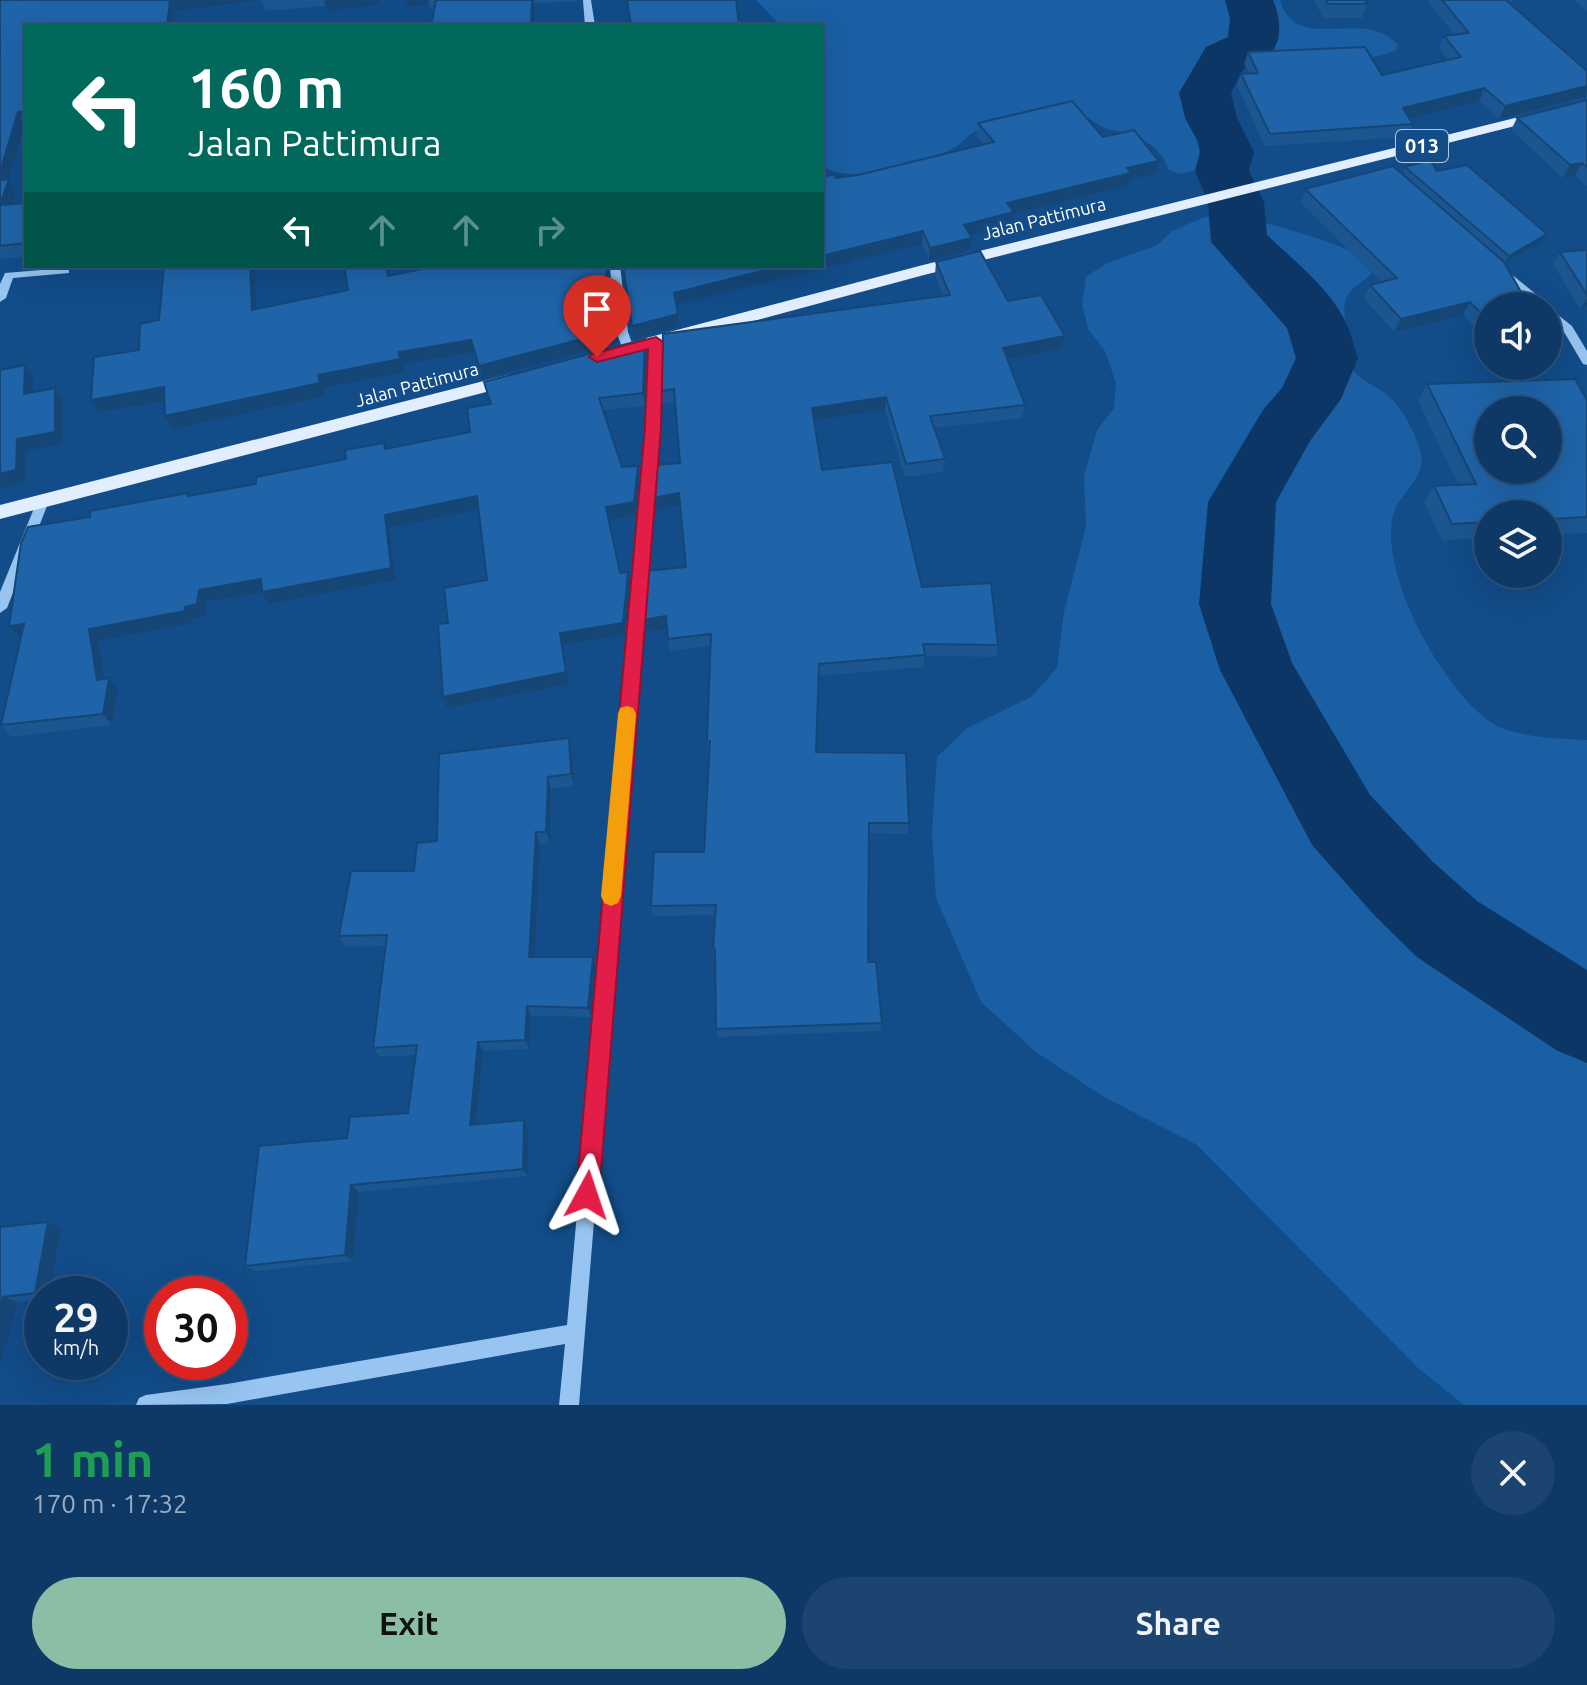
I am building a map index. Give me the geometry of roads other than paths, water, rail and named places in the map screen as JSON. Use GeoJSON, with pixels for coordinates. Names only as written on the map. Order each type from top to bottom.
{"type":"FeatureCollection","features":[{"type":"Feature","properties":{"kind":"main road","name":"Jalan Pattimura"},"geometry":{"type":"LineString","coordinates":[[597,357],[1202,200],[1380,163],[1587,104]]}},
{"type":"Feature","properties":{"kind":"main road","name":"Jalan Pattimura"},"geometry":{"type":"LineString","coordinates":[[0,512],[535,374]]}},
{"type":"Feature","properties":{"kind":"street"},"geometry":{"type":"LineString","coordinates":[[587,0],[590,24]]}},
{"type":"Feature","properties":{"kind":"street"},"geometry":{"type":"LineString","coordinates":[[1487,257],[1527,292]]}},
{"type":"Feature","properties":{"kind":"street"},"geometry":{"type":"LineString","coordinates":[[615,268],[622,332],[628,349]]}},
{"type":"Feature","properties":{"kind":"street"},"geometry":{"type":"LineString","coordinates":[[0,298],[9,275],[65,271]]}},
{"type":"Feature","properties":{"kind":"street"},"geometry":{"type":"LineString","coordinates":[[1562,324],[1587,361]]}},
{"type":"Feature","properties":{"kind":"street"},"geometry":{"type":"LineString","coordinates":[[569,1405],[653,427],[656,342]]}},
{"type":"Feature","properties":{"kind":"street"},"geometry":{"type":"LineString","coordinates":[[0,608],[43,501]]}},
{"type":"Feature","properties":{"kind":"street"},"geometry":{"type":"LineString","coordinates":[[146,1405],[227,1394],[575,1333]]}},
{"type":"Feature","properties":{"kind":"waterway"},"geometry":{"type":"LineString","coordinates":[[1249,0],[1255,23],[1250,46],[1224,58],[1205,93],[1211,118],[1227,152],[1222,171],[1236,202],[1240,242],[1288,289],[1316,323],[1327,358],[1309,399],[1286,426],[1242,502],[1235,604],[1257,670],[1341,820],[1404,889],[1447,929],[1587,1020]]}}]}
